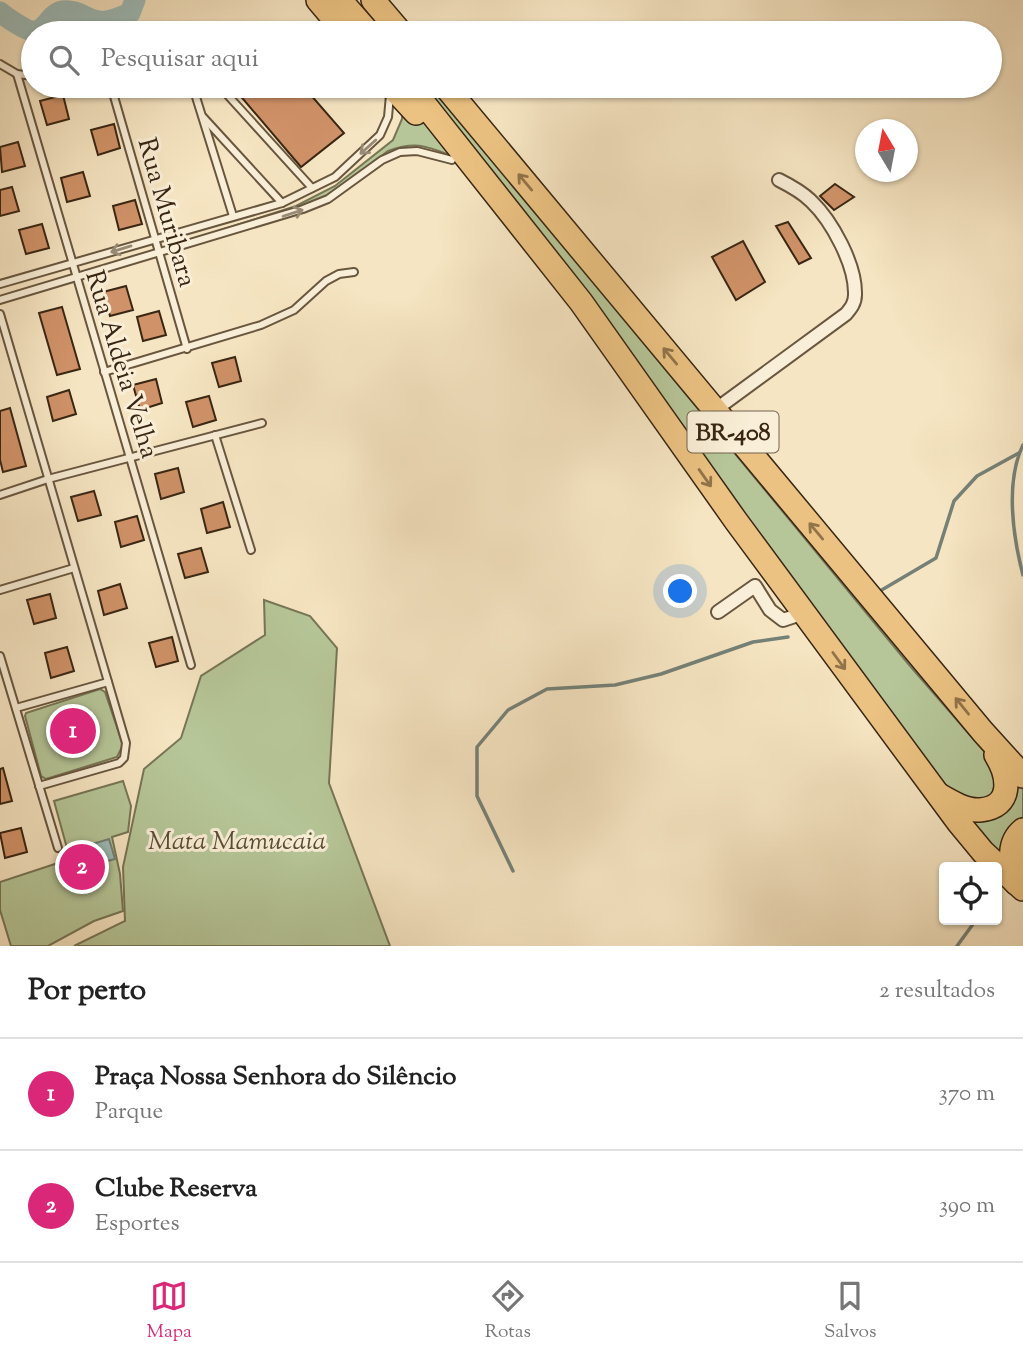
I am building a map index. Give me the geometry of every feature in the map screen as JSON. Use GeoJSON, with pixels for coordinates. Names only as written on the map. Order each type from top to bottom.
{"type":"FeatureCollection","features":[{"type":"Feature","properties":{"kind":"highway"},"geometry":{"type":"LineString","coordinates":[[318,0],[336,21]]}},
{"type":"Feature","properties":{"kind":"highway"},"geometry":{"type":"LineString","coordinates":[[340,0],[358,21]]}},
{"type":"Feature","properties":{"kind":"highway"},"geometry":{"type":"LineString","coordinates":[[373,0],[391,21]]}},
{"type":"Feature","properties":{"kind":"highway"},"geometry":{"type":"LineString","coordinates":[[401,98],[538,264],[557,284],[581,302]]}},
{"type":"Feature","properties":{"kind":"highway","name":"BR-408"},"geometry":{"type":"LineString","coordinates":[[420,98],[581,302],[736,522],[937,793],[982,852],[1019,886]]}},
{"type":"Feature","properties":{"kind":"highway","name":"BR-408"},"geometry":{"type":"LineString","coordinates":[[455,98],[983,732],[1023,776]]}},
{"type":"Feature","properties":{"kind":"highway"},"geometry":{"type":"LineString","coordinates":[[937,793],[967,808],[981,810],[1002,799],[1007,789],[1006,777],[1000,760],[983,732]]}},
{"type":"Feature","properties":{"kind":"highway"},"geometry":{"type":"LineString","coordinates":[[1019,886],[1011,859],[1013,842],[1023,830]]}},
{"type":"Feature","properties":{"kind":"street"},"geometry":{"type":"LineString","coordinates":[[715,410],[846,314],[853,305],[853,280],[836,232],[810,200],[779,180]]}},
{"type":"Feature","properties":{"kind":"street"},"geometry":{"type":"LineString","coordinates":[[718,612],[755,586],[770,610],[783,620],[804,613]]}},
{"type":"Feature","properties":{"kind":"lane"},"geometry":{"type":"LineString","coordinates":[[0,64],[21,74]]}},
{"type":"Feature","properties":{"kind":"lane","name":"Rua Aldeia Velha"},"geometry":{"type":"LineString","coordinates":[[17,74],[21,88]]}},
{"type":"Feature","properties":{"kind":"lane","name":"Rua Aldeia Velha"},"geometry":{"type":"LineString","coordinates":[[24,98],[191,666]]}},
{"type":"Feature","properties":{"kind":"lane","name":"Rua Muribara"},"geometry":{"type":"LineString","coordinates":[[115,98],[187,349]]}},
{"type":"Feature","properties":{"kind":"lane"},"geometry":{"type":"LineString","coordinates":[[196,98],[233,216]]}},
{"type":"Feature","properties":{"kind":"lane"},"geometry":{"type":"LineString","coordinates":[[230,98],[312,188]]}},
{"type":"Feature","properties":{"kind":"lane"},"geometry":{"type":"LineString","coordinates":[[0,285],[282,203],[335,177],[380,135],[388,117],[389,98]]}},
{"type":"Feature","properties":{"kind":"lane"},"geometry":{"type":"LineString","coordinates":[[202,115],[282,203]]}},
{"type":"Feature","properties":{"kind":"lane"},"geometry":{"type":"LineString","coordinates":[[0,300],[256,225],[328,199],[382,160],[400,152],[417,151],[452,160]]}},
{"type":"Feature","properties":{"kind":"lane"},"geometry":{"type":"LineString","coordinates":[[250,212],[256,225]]}},
{"type":"Feature","properties":{"kind":"lane"},"geometry":{"type":"LineString","coordinates":[[104,372],[261,325],[294,310],[326,281],[339,274],[354,272]]}},
{"type":"Feature","properties":{"kind":"lane"},"geometry":{"type":"LineString","coordinates":[[0,314],[125,743],[124,758],[119,763],[39,786]]}},
{"type":"Feature","properties":{"kind":"lane"},"geometry":{"type":"LineString","coordinates":[[0,495],[48,479],[262,423]]}},
{"type":"Feature","properties":{"kind":"lane"},"geometry":{"type":"LineString","coordinates":[[215,435],[251,550]]}},
{"type":"Feature","properties":{"kind":"lane"},"geometry":{"type":"LineString","coordinates":[[0,590],[74,568]]}},
{"type":"Feature","properties":{"kind":"lane"},"geometry":{"type":"LineString","coordinates":[[0,656],[58,848]]}},
{"type":"Feature","properties":{"kind":"lane"},"geometry":{"type":"LineString","coordinates":[[16,708],[108,682]]}},
{"type":"Feature","properties":{"kind":"green space"},"geometry":{"type":"Polygon","coordinates":[[[427,98],[442,98],[910,666],[996,765],[996,800],[954,799],[427,98]]]}},
{"type":"Feature","properties":{"kind":"green space"},"geometry":{"type":"Polygon","coordinates":[[[403,99],[452,156],[421,146],[406,146],[388,151],[332,194],[310,205],[171,246],[296,206],[335,186],[393,140],[402,119],[403,99]]]}},
{"type":"Feature","properties":{"kind":"green space","name":"Mata Mamucaia"},"geometry":{"type":"Polygon","coordinates":[[[264,600],[310,616],[337,648],[329,783],[390,946],[74,946],[125,921],[123,867],[144,769],[181,738],[201,676],[265,635],[264,600]]]}},
{"type":"Feature","properties":{"kind":"green space"},"geometry":{"type":"Polygon","coordinates":[[[100,689],[105,692],[123,745],[117,757],[46,779],[41,776],[26,713],[100,689]]]}},
{"type":"Feature","properties":{"kind":"green space"},"geometry":{"type":"Polygon","coordinates":[[[1009,767],[1023,784],[1023,817],[1004,837],[1003,849],[1007,865],[965,816],[978,818],[1009,767]]]}},
{"type":"Feature","properties":{"kind":"green space"},"geometry":{"type":"Polygon","coordinates":[[[123,781],[131,806],[128,832],[112,837],[120,874],[123,911],[94,921],[48,946],[11,946],[0,910],[0,882],[70,859],[54,801],[123,781]]]}},
{"type":"Feature","properties":{"kind":"water"},"geometry":{"type":"Polygon","coordinates":[[[109,839],[115,859],[90,866],[91,870],[80,874],[76,860],[86,857],[83,847],[109,839]]]}},
{"type":"Feature","properties":{"kind":"building"},"geometry":{"type":"Polygon","coordinates":[[[64,98],[69,119],[47,125],[40,101],[64,98]]]}},
{"type":"Feature","properties":{"kind":"building"},"geometry":{"type":"Polygon","coordinates":[[[242,98],[313,98],[344,133],[301,167],[242,98]]]}},
{"type":"Feature","properties":{"kind":"building"},"geometry":{"type":"Polygon","coordinates":[[[114,124],[120,148],[98,155],[91,130],[114,124]]]}},
{"type":"Feature","properties":{"kind":"building"},"geometry":{"type":"Polygon","coordinates":[[[18,142],[25,166],[2,172],[0,147],[18,142]]]}},
{"type":"Feature","properties":{"kind":"building"},"geometry":{"type":"Polygon","coordinates":[[[83,172],[90,196],[67,202],[61,178],[83,172]]]}},
{"type":"Feature","properties":{"kind":"building"},"geometry":{"type":"Polygon","coordinates":[[[835,184],[854,197],[834,210],[820,196],[835,184]]]}},
{"type":"Feature","properties":{"kind":"building"},"geometry":{"type":"Polygon","coordinates":[[[12,187],[19,211],[0,216],[0,190],[12,187]]]}},
{"type":"Feature","properties":{"kind":"building"},"geometry":{"type":"Polygon","coordinates":[[[135,200],[142,224],[119,230],[113,206],[135,200]]]}},
{"type":"Feature","properties":{"kind":"building"},"geometry":{"type":"Polygon","coordinates":[[[788,222],[811,258],[799,264],[776,226],[788,222]]]}},
{"type":"Feature","properties":{"kind":"building"},"geometry":{"type":"Polygon","coordinates":[[[42,224],[49,248],[26,254],[19,230],[42,224]]]}},
{"type":"Feature","properties":{"kind":"building"},"geometry":{"type":"Polygon","coordinates":[[[743,241],[765,282],[736,300],[712,257],[743,241]]]}},
{"type":"Feature","properties":{"kind":"building"},"geometry":{"type":"Polygon","coordinates":[[[126,286],[133,310],[110,316],[103,292],[126,286]]]}},
{"type":"Feature","properties":{"kind":"building"},"geometry":{"type":"Polygon","coordinates":[[[62,307],[80,369],[57,375],[39,313],[62,307]]]}},
{"type":"Feature","properties":{"kind":"building"},"geometry":{"type":"Polygon","coordinates":[[[159,311],[166,335],[143,341],[137,317],[159,311]]]}},
{"type":"Feature","properties":{"kind":"building"},"geometry":{"type":"Polygon","coordinates":[[[235,357],[241,381],[219,387],[212,363],[235,357]]]}},
{"type":"Feature","properties":{"kind":"building"},"geometry":{"type":"Polygon","coordinates":[[[156,379],[162,403],[140,410],[133,385],[156,379]]]}},
{"type":"Feature","properties":{"kind":"building"},"geometry":{"type":"Polygon","coordinates":[[[69,390],[76,414],[53,421],[47,397],[69,390]]]}},
{"type":"Feature","properties":{"kind":"building"},"geometry":{"type":"Polygon","coordinates":[[[209,396],[216,420],[193,427],[186,402],[209,396]]]}},
{"type":"Feature","properties":{"kind":"building"},"geometry":{"type":"Polygon","coordinates":[[[10,408],[26,466],[3,472],[0,460],[0,411],[10,408]]]}},
{"type":"Feature","properties":{"kind":"building"},"geometry":{"type":"Polygon","coordinates":[[[178,468],[184,492],[161,499],[155,474],[178,468]]]}},
{"type":"Feature","properties":{"kind":"building"},"geometry":{"type":"Polygon","coordinates":[[[94,491],[101,515],[78,521],[71,497],[94,491]]]}},
{"type":"Feature","properties":{"kind":"building"},"geometry":{"type":"Polygon","coordinates":[[[223,502],[230,527],[207,533],[201,509],[223,502]]]}},
{"type":"Feature","properties":{"kind":"building"},"geometry":{"type":"Polygon","coordinates":[[[137,516],[144,540],[121,547],[115,522],[137,516]]]}},
{"type":"Feature","properties":{"kind":"building"},"geometry":{"type":"Polygon","coordinates":[[[201,548],[208,572],[185,578],[178,554],[201,548]]]}},
{"type":"Feature","properties":{"kind":"building"},"geometry":{"type":"Polygon","coordinates":[[[120,584],[127,608],[104,615],[98,591],[120,584]]]}},
{"type":"Feature","properties":{"kind":"building"},"geometry":{"type":"Polygon","coordinates":[[[50,594],[56,618],[34,624],[27,600],[50,594]]]}},
{"type":"Feature","properties":{"kind":"building"},"geometry":{"type":"Polygon","coordinates":[[[172,637],[178,661],[156,667],[149,643],[172,637]]]}},
{"type":"Feature","properties":{"kind":"building"},"geometry":{"type":"Polygon","coordinates":[[[67,647],[74,671],[51,678],[45,653],[67,647]]]}},
{"type":"Feature","properties":{"kind":"building"},"geometry":{"type":"Polygon","coordinates":[[[3,768],[12,801],[0,804],[0,769],[3,768]]]}},
{"type":"Feature","properties":{"kind":"building"},"geometry":{"type":"Polygon","coordinates":[[[21,828],[27,852],[5,858],[0,833],[21,828]]]}},
{"type":"Feature","properties":{"kind":"waterway"},"geometry":{"type":"LineString","coordinates":[[107,21],[130,13],[135,0]]}},
{"type":"Feature","properties":{"kind":"waterway"},"geometry":{"type":"LineString","coordinates":[[48,21],[63,11],[73,11],[99,21]]}},
{"type":"Feature","properties":{"kind":"waterway"},"geometry":{"type":"LineString","coordinates":[[0,12],[21,26]]}},
{"type":"Feature","properties":{"kind":"waterway"},"geometry":{"type":"LineString","coordinates":[[99,21],[107,21]]}},
{"type":"Feature","properties":{"kind":"waterway"},"geometry":{"type":"LineString","coordinates":[[1023,445],[1017,460],[1012,492],[1016,544],[1023,575]]}},
{"type":"Feature","properties":{"kind":"waterway"},"geometry":{"type":"LineString","coordinates":[[880,591],[936,558],[954,501],[977,476],[1019,453]]}},
{"type":"Feature","properties":{"kind":"waterway"},"geometry":{"type":"LineString","coordinates":[[513,871],[477,796],[477,747],[508,710],[547,689],[615,685],[661,674],[753,642],[788,637]]}},
{"type":"Feature","properties":{"kind":"waterway"},"geometry":{"type":"LineString","coordinates":[[957,946],[972,925]]}},
{"type":"Feature","properties":{"kind":"place","name":"Praça Nossa Senhora do Silêncio"},"geometry":{"type":"Point","coordinates":[73,731]}},
{"type":"Feature","properties":{"kind":"place","name":"Clube Reserva"},"geometry":{"type":"Point","coordinates":[82,867]}}]}
